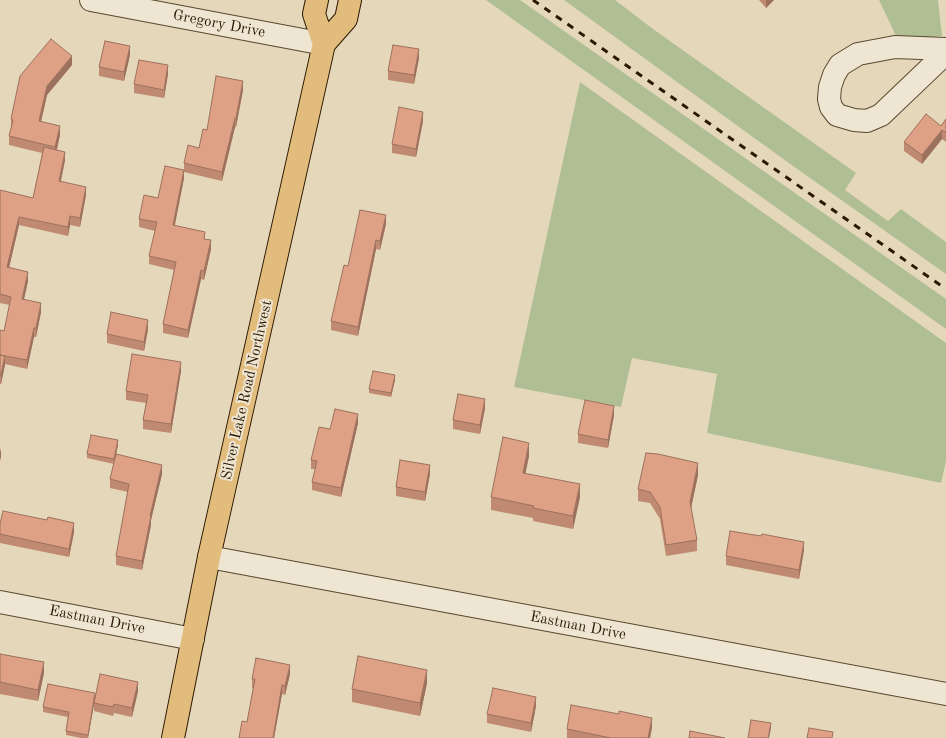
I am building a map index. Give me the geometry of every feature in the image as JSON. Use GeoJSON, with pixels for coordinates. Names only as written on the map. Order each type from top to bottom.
{"type":"FeatureCollection","features":[{"type":"Feature","properties":{"kind":"main road"},"geometry":{"type":"LineString","coordinates":[[317,0],[314,14],[324,44]]}},
{"type":"Feature","properties":{"kind":"main road","name":"Silver Lake Road Northwest"},"geometry":{"type":"LineString","coordinates":[[173,738],[210,557],[324,44],[346,19],[350,0]]}},
{"type":"Feature","properties":{"kind":"street","name":"Gregory Drive"},"geometry":{"type":"LineString","coordinates":[[91,0],[324,44]]}},
{"type":"Feature","properties":{"kind":"street"},"geometry":{"type":"LineString","coordinates":[[946,49],[895,47],[858,54],[840,65],[834,75],[830,87],[829,99],[831,107],[837,115],[854,120],[867,121],[881,115],[946,53]]}},
{"type":"Feature","properties":{"kind":"street","name":"Eastman Drive"},"geometry":{"type":"LineString","coordinates":[[210,557],[946,694]]}},
{"type":"Feature","properties":{"kind":"street","name":"Eastman Drive"},"geometry":{"type":"LineString","coordinates":[[0,602],[193,639]]}},
{"type":"Feature","properties":{"kind":"green space"},"geometry":{"type":"Polygon","coordinates":[[[486,0],[520,0],[946,299],[946,329],[486,0]]]}},
{"type":"Feature","properties":{"kind":"green space"},"geometry":{"type":"Polygon","coordinates":[[[564,0],[615,0],[653,29],[856,173],[845,190],[888,221],[901,209],[946,242],[946,274],[786,161],[564,0]]]}},
{"type":"Feature","properties":{"kind":"green space"},"geometry":{"type":"Polygon","coordinates":[[[879,0],[938,0],[942,36],[919,38],[896,36],[879,0]]]}},
{"type":"Feature","properties":{"kind":"green space"},"geometry":{"type":"Polygon","coordinates":[[[580,82],[946,343],[946,461],[941,483],[707,433],[717,374],[632,358],[621,407],[514,387],[580,82]]]}},
{"type":"Feature","properties":{"kind":"building"},"geometry":{"type":"Polygon","coordinates":[[[51,39],[72,56],[47,86],[39,121],[60,126],[55,147],[9,136],[20,76],[51,39]]]}},
{"type":"Feature","properties":{"kind":"building"},"geometry":{"type":"Polygon","coordinates":[[[105,41],[130,46],[124,72],[99,67],[105,41]]]}},
{"type":"Feature","properties":{"kind":"building"},"geometry":{"type":"Polygon","coordinates":[[[393,45],[419,49],[414,75],[388,71],[393,45]]]}},
{"type":"Feature","properties":{"kind":"building"},"geometry":{"type":"Polygon","coordinates":[[[139,60],[168,65],[164,90],[134,84],[139,60]]]}},
{"type":"Feature","properties":{"kind":"building"},"geometry":{"type":"Polygon","coordinates":[[[216,76],[243,81],[236,118],[222,172],[184,163],[188,145],[199,148],[203,129],[207,130],[216,76]]]}},
{"type":"Feature","properties":{"kind":"building"},"geometry":{"type":"Polygon","coordinates":[[[399,107],[423,112],[416,149],[392,144],[399,107]]]}},
{"type":"Feature","properties":{"kind":"building"},"geometry":{"type":"Polygon","coordinates":[[[926,114],[941,126],[946,119],[946,133],[942,130],[922,155],[904,142],[926,114]]]}},
{"type":"Feature","properties":{"kind":"building"},"geometry":{"type":"Polygon","coordinates":[[[44,147],[65,152],[59,181],[86,187],[80,218],[70,216],[68,227],[19,217],[7,267],[28,272],[22,299],[41,303],[27,360],[0,355],[0,330],[4,331],[11,297],[0,294],[0,190],[33,198],[44,147]]]}},
{"type":"Feature","properties":{"kind":"building"},"geometry":{"type":"Polygon","coordinates":[[[165,166],[184,170],[173,225],[205,232],[204,239],[211,240],[204,271],[201,270],[188,330],[163,324],[176,262],[149,256],[157,222],[139,219],[144,195],[158,198],[165,166]]]}},
{"type":"Feature","properties":{"kind":"building"},"geometry":{"type":"Polygon","coordinates":[[[360,210],[386,215],[380,241],[376,240],[358,327],[331,321],[344,265],[348,266],[360,210]]]}},
{"type":"Feature","properties":{"kind":"building"},"geometry":{"type":"Polygon","coordinates":[[[111,312],[148,320],[144,342],[107,334],[111,312]]]}},
{"type":"Feature","properties":{"kind":"building"},"geometry":{"type":"Polygon","coordinates":[[[132,354],[181,362],[171,424],[143,420],[148,395],[126,391],[132,354]]]}},
{"type":"Feature","properties":{"kind":"building"},"geometry":{"type":"Polygon","coordinates":[[[0,355],[5,356],[1,375],[0,375],[0,355]]]}},
{"type":"Feature","properties":{"kind":"building"},"geometry":{"type":"Polygon","coordinates":[[[373,371],[395,375],[391,393],[369,389],[373,371]]]}},
{"type":"Feature","properties":{"kind":"building"},"geometry":{"type":"Polygon","coordinates":[[[458,394],[485,399],[480,425],[453,420],[458,394]]]}},
{"type":"Feature","properties":{"kind":"building"},"geometry":{"type":"Polygon","coordinates":[[[585,400],[614,406],[608,440],[578,434],[585,400]]]}},
{"type":"Feature","properties":{"kind":"building"},"geometry":{"type":"Polygon","coordinates":[[[335,409],[358,414],[341,488],[312,482],[317,461],[311,460],[319,427],[330,429],[335,409]]]}},
{"type":"Feature","properties":{"kind":"building"},"geometry":{"type":"Polygon","coordinates":[[[91,435],[118,440],[114,459],[87,454],[91,435]]]}},
{"type":"Feature","properties":{"kind":"building"},"geometry":{"type":"Polygon","coordinates":[[[503,437],[529,443],[523,473],[580,484],[573,516],[533,508],[534,506],[491,497],[503,437]]]}},
{"type":"Feature","properties":{"kind":"building"},"geometry":{"type":"Polygon","coordinates":[[[646,453],[658,454],[698,463],[690,502],[697,540],[666,545],[660,507],[650,492],[638,489],[646,453]]]}},
{"type":"Feature","properties":{"kind":"building"},"geometry":{"type":"Polygon","coordinates":[[[116,454],[162,465],[150,516],[142,561],[116,556],[129,484],[110,479],[116,454]]]}},
{"type":"Feature","properties":{"kind":"building"},"geometry":{"type":"Polygon","coordinates":[[[400,460],[430,465],[425,492],[396,487],[400,460]]]}},
{"type":"Feature","properties":{"kind":"building"},"geometry":{"type":"Polygon","coordinates":[[[3,511],[47,520],[48,517],[74,523],[69,549],[0,534],[0,524],[3,511]]]}},
{"type":"Feature","properties":{"kind":"building"},"geometry":{"type":"Polygon","coordinates":[[[730,531],[761,536],[762,534],[804,542],[799,570],[726,556],[730,531]]]}},
{"type":"Feature","properties":{"kind":"building"},"geometry":{"type":"Polygon","coordinates":[[[0,654],[44,662],[38,690],[0,682],[0,654]]]}},
{"type":"Feature","properties":{"kind":"building"},"geometry":{"type":"Polygon","coordinates":[[[358,656],[427,670],[420,703],[352,689],[358,656]]]}},
{"type":"Feature","properties":{"kind":"building"},"geometry":{"type":"Polygon","coordinates":[[[256,658],[290,665],[285,686],[282,685],[273,738],[239,738],[242,721],[247,722],[255,679],[252,679],[256,658]]]}},
{"type":"Feature","properties":{"kind":"building"},"geometry":{"type":"Polygon","coordinates":[[[100,674],[138,682],[132,708],[114,704],[113,707],[94,703],[100,674]]]}},
{"type":"Feature","properties":{"kind":"building"},"geometry":{"type":"Polygon","coordinates":[[[48,684],[95,693],[88,735],[66,731],[69,712],[43,707],[48,684]]]}},
{"type":"Feature","properties":{"kind":"building"},"geometry":{"type":"Polygon","coordinates":[[[493,688],[536,697],[531,723],[487,714],[493,688]]]}},
{"type":"Feature","properties":{"kind":"building"},"geometry":{"type":"Polygon","coordinates":[[[571,705],[619,714],[619,711],[652,718],[648,738],[611,738],[567,729],[571,705]]]}},
{"type":"Feature","properties":{"kind":"building"},"geometry":{"type":"Polygon","coordinates":[[[751,720],[771,723],[768,738],[748,738],[751,720]]]}},
{"type":"Feature","properties":{"kind":"building"},"geometry":{"type":"Polygon","coordinates":[[[809,728],[833,732],[832,738],[807,738],[809,728]]]}},
{"type":"Feature","properties":{"kind":"building"},"geometry":{"type":"Polygon","coordinates":[[[690,731],[725,738],[689,738],[690,731]]]}},
{"type":"Feature","properties":{"kind":"railway"},"geometry":{"type":"LineString","coordinates":[[533,0],[946,289]]}}]}
